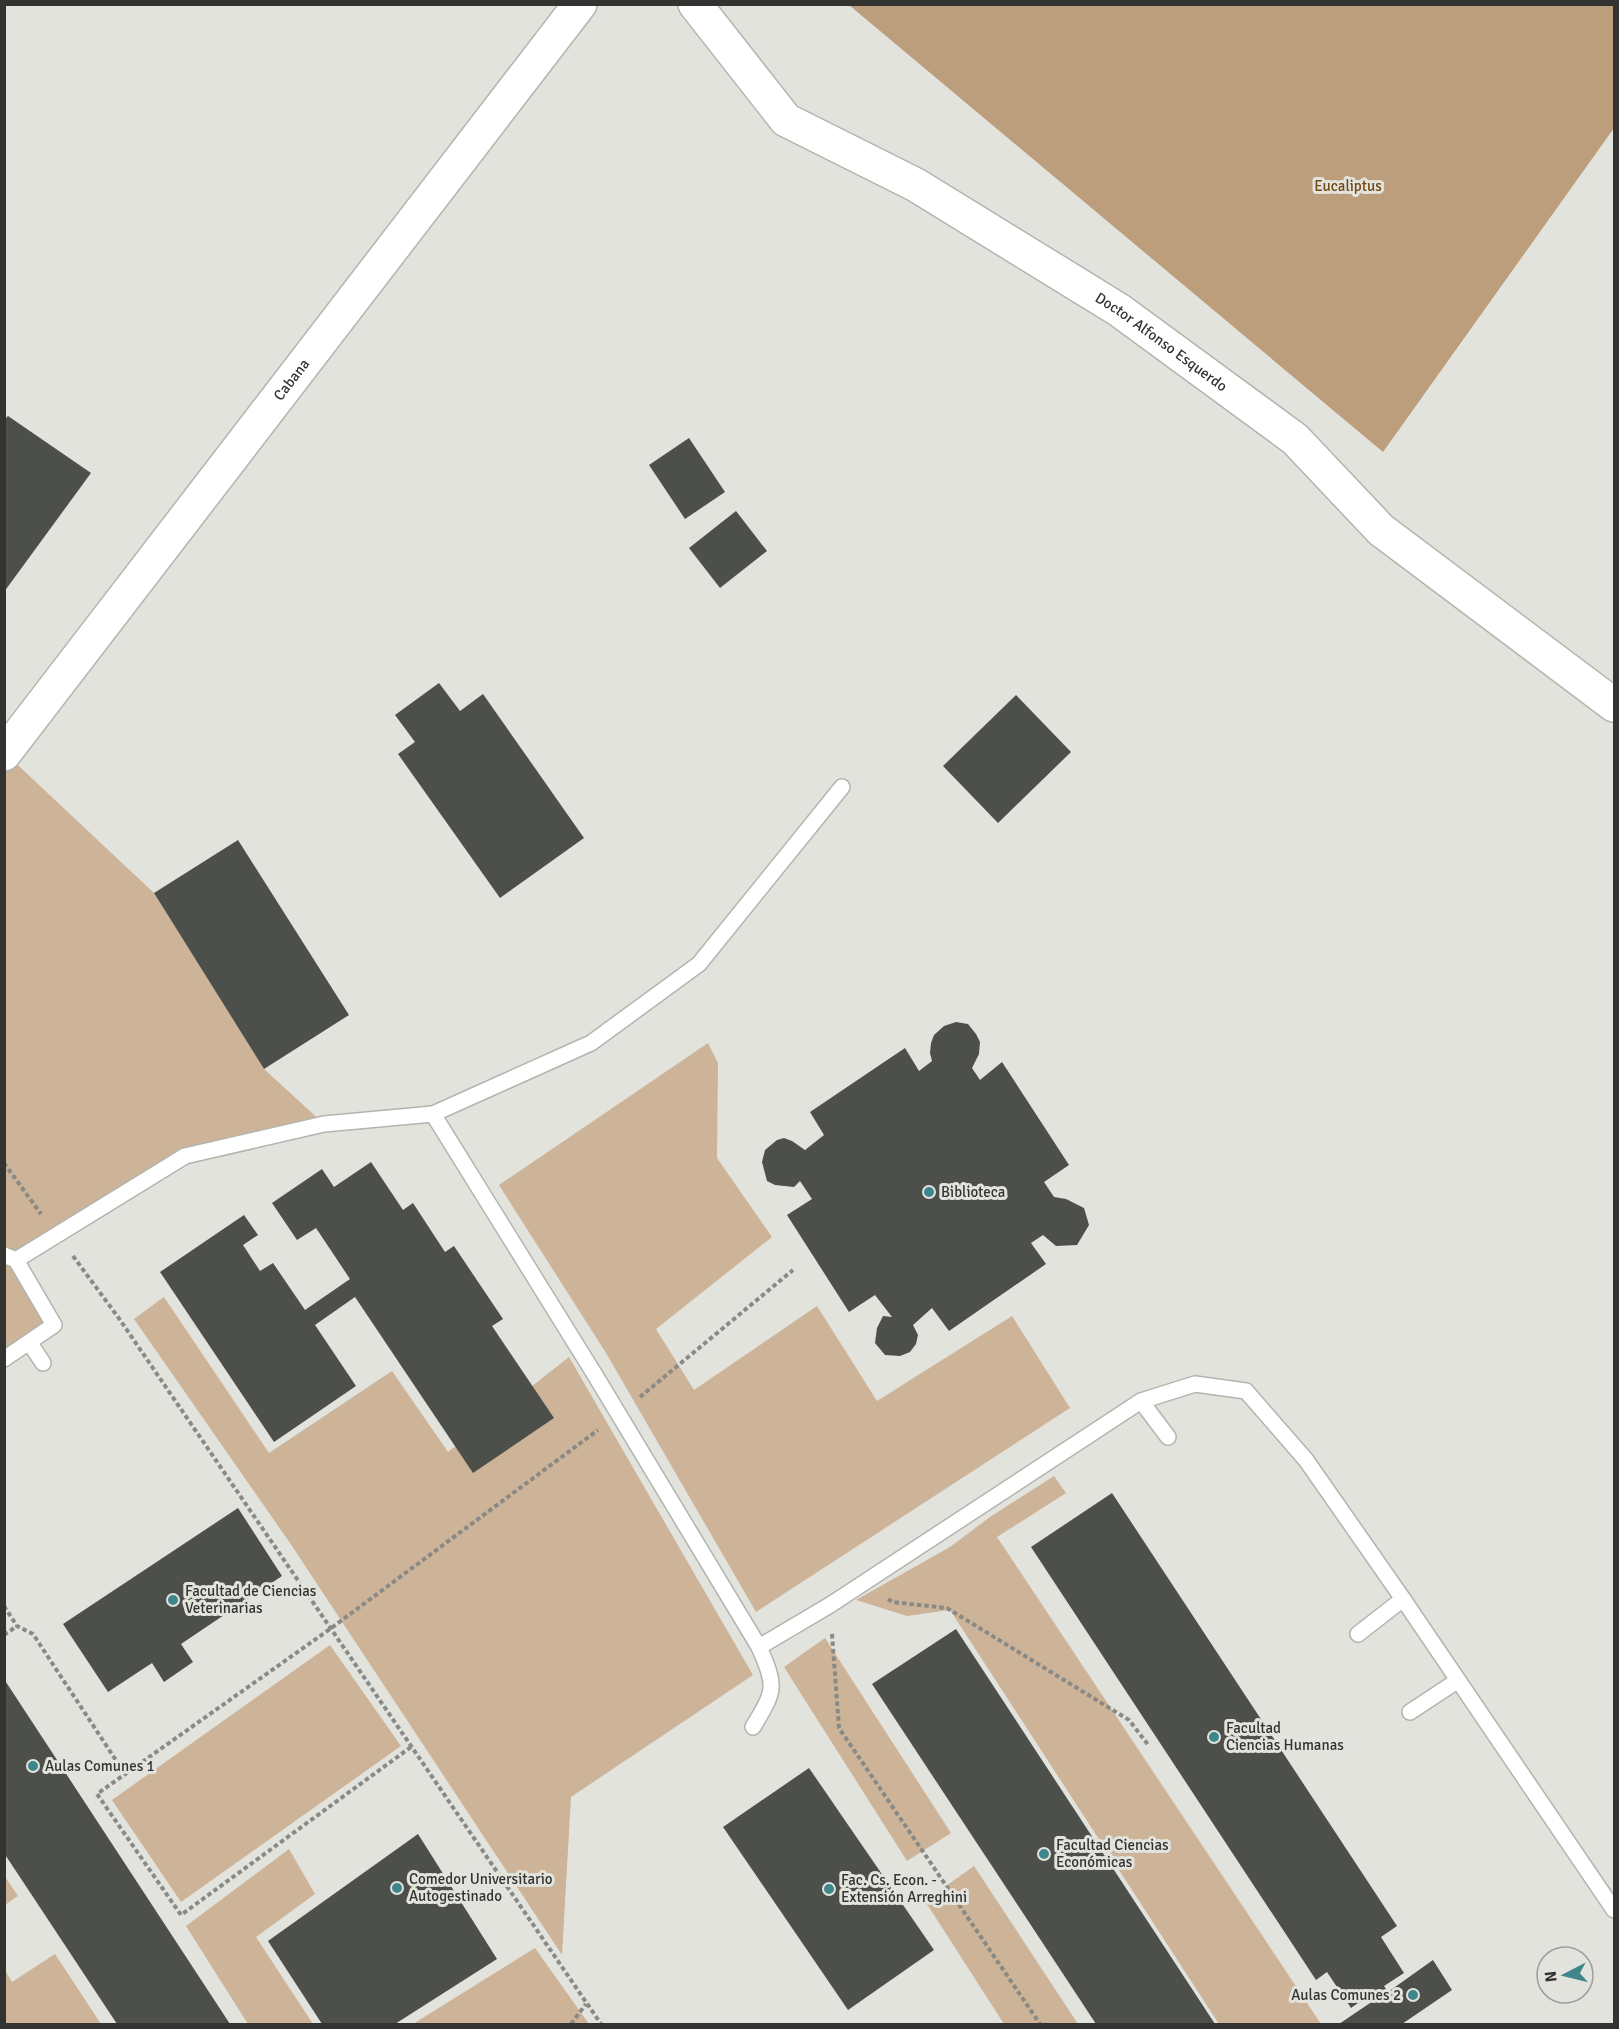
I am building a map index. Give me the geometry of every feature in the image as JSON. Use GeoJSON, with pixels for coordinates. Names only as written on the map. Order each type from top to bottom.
{"type":"FeatureCollection","features":[{"type":"Feature","properties":{"kind":"street","name":"Cabana"},"geometry":{"type":"LineString","coordinates":[[4,754],[580,4]]}},
{"type":"Feature","properties":{"kind":"street","name":"Doctor Alfonso Esquerdo"},"geometry":{"type":"LineString","coordinates":[[695,4],[786,120],[916,185],[1119,310],[1295,438],[1381,530],[1614,705]]}},
{"type":"Feature","properties":{"kind":"lane"},"geometry":{"type":"LineString","coordinates":[[4,1359],[54,1325],[10,1257],[185,1156],[324,1124],[433,1114],[591,1043],[699,964],[842,787]]}},
{"type":"Feature","properties":{"kind":"lane"},"geometry":{"type":"LineString","coordinates":[[433,1114],[759,1647],[771,1674],[771,1697],[753,1727]]}},
{"type":"Feature","properties":{"kind":"lane"},"geometry":{"type":"LineString","coordinates":[[29,1342],[43,1363]]}},
{"type":"Feature","properties":{"kind":"lane"},"geometry":{"type":"LineString","coordinates":[[759,1647],[830,1605],[1141,1401],[1194,1384],[1246,1391],[1306,1460],[1614,1910]]}},
{"type":"Feature","properties":{"kind":"lane"},"geometry":{"type":"LineString","coordinates":[[1141,1401],[1168,1437]]}},
{"type":"Feature","properties":{"kind":"lane"},"geometry":{"type":"LineString","coordinates":[[1358,1634],[1403,1599]]}},
{"type":"Feature","properties":{"kind":"lane"},"geometry":{"type":"LineString","coordinates":[[1410,1712],[1457,1681]]}},
{"type":"Feature","properties":{"kind":"path"},"geometry":{"type":"LineString","coordinates":[[411,1747],[181,1915],[97,1794],[330,1629],[618,1415],[793,1270]]}},
{"type":"Feature","properties":{"kind":"path"},"geometry":{"type":"LineString","coordinates":[[118,1317],[601,2025]]}},
{"type":"Feature","properties":{"kind":"path"},"geometry":{"type":"LineString","coordinates":[[866,1581],[892,1602],[947,1608],[1129,1720],[1149,1746]]}},
{"type":"Feature","properties":{"kind":"path"},"geometry":{"type":"LineString","coordinates":[[830,1605],[839,1728],[1040,2025]]}},
{"type":"Feature","properties":{"kind":"path"},"geometry":{"type":"LineString","coordinates":[[4,1606],[17,1626],[33,1634],[125,1774]]}},
{"type":"Feature","properties":{"kind":"path"},"geometry":{"type":"LineString","coordinates":[[4,1635],[17,1626]]}},
{"type":"Feature","properties":{"kind":"path"},"geometry":{"type":"LineString","coordinates":[[571,2025],[586,2004]]}},
{"type":"Feature","properties":{"kind":"shaded area"},"geometry":{"type":"Polygon","coordinates":[[[5,753],[154,893],[264,1069],[324,1124],[185,1156],[16,1260],[4,1255],[5,753]]]}},
{"type":"Feature","properties":{"kind":"shaded area"},"geometry":{"type":"Polygon","coordinates":[[[708,1043],[718,1063],[717,1158],[772,1237],[656,1329],[694,1390],[817,1306],[877,1401],[1012,1316],[1070,1408],[756,1612],[606,1353],[499,1185],[708,1043]]]}},
{"type":"Feature","properties":{"kind":"shaded area"},"geometry":{"type":"Polygon","coordinates":[[[5,1258],[14,1261],[54,1325],[5,1359],[5,1258]]]}},
{"type":"Feature","properties":{"kind":"shaded area"},"geometry":{"type":"Polygon","coordinates":[[[164,1297],[269,1453],[392,1371],[448,1452],[569,1357],[753,1675],[571,1797],[562,1955],[290,1543],[134,1319],[164,1297]]]}},
{"type":"Feature","properties":{"kind":"shaded area"},"geometry":{"type":"Polygon","coordinates":[[[1054,1476],[1066,1493],[997,1537],[1321,2024],[1219,2024],[950,1610],[907,1616],[856,1600],[950,1547],[990,1517],[1054,1476]]]}},
{"type":"Feature","properties":{"kind":"shaded area"},"geometry":{"type":"Polygon","coordinates":[[[825,1638],[951,1833],[907,1861],[784,1667],[825,1638]]]}},
{"type":"Feature","properties":{"kind":"shaded area"},"geometry":{"type":"Polygon","coordinates":[[[330,1645],[401,1746],[181,1902],[112,1800],[330,1645]]]}},
{"type":"Feature","properties":{"kind":"shaded area"},"geometry":{"type":"Polygon","coordinates":[[[289,1849],[315,1894],[256,1937],[313,2024],[248,2024],[186,1926],[289,1849]]]}},
{"type":"Feature","properties":{"kind":"shaded area"},"geometry":{"type":"Polygon","coordinates":[[[974,1866],[1078,2024],[1004,2024],[925,1901],[974,1866]]]}},
{"type":"Feature","properties":{"kind":"shaded area"},"geometry":{"type":"Polygon","coordinates":[[[4,1875],[18,1896],[5,1905],[4,1905],[4,1875]]]}},
{"type":"Feature","properties":{"kind":"shaded area"},"geometry":{"type":"Polygon","coordinates":[[[535,1948],[589,2024],[413,2024],[535,1948]]]}},
{"type":"Feature","properties":{"kind":"shaded area"},"geometry":{"type":"Polygon","coordinates":[[[55,1954],[101,2024],[5,2024],[5,1970],[12,1982],[55,1954]]]}},
{"type":"Feature","properties":{"kind":"green space","name":"Eucaliptus"},"geometry":{"type":"Polygon","coordinates":[[[849,5],[1614,5],[1614,128],[1383,452],[849,5]]]}},
{"type":"Feature","properties":{"kind":"building"},"geometry":{"type":"Polygon","coordinates":[[[8,416],[91,473],[4,592],[4,420],[8,416]]]}},
{"type":"Feature","properties":{"kind":"building"},"geometry":{"type":"Polygon","coordinates":[[[689,438],[725,492],[685,519],[649,465],[689,438]]]}},
{"type":"Feature","properties":{"kind":"building"},"geometry":{"type":"Polygon","coordinates":[[[736,511],[767,551],[720,588],[689,548],[736,511]]]}},
{"type":"Feature","properties":{"kind":"building"},"geometry":{"type":"Polygon","coordinates":[[[439,683],[460,711],[483,694],[584,838],[500,898],[398,754],[415,742],[395,715],[439,683]]]}},
{"type":"Feature","properties":{"kind":"building"},"geometry":{"type":"Polygon","coordinates":[[[1016,695],[1071,752],[998,823],[943,766],[1016,695]]]}},
{"type":"Feature","properties":{"kind":"building"},"geometry":{"type":"Polygon","coordinates":[[[238,840],[349,1015],[264,1069],[154,893],[238,840]]]}},
{"type":"Feature","properties":{"kind":"building","name":"Biblioteca"},"geometry":{"type":"Polygon","coordinates":[[[956,1022],[968,1024],[980,1042],[979,1054],[972,1068],[980,1080],[1002,1062],[1069,1165],[1044,1182],[1054,1197],[1066,1199],[1084,1208],[1089,1225],[1077,1245],[1056,1246],[1043,1235],[1031,1243],[1046,1264],[949,1331],[932,1308],[913,1325],[918,1335],[916,1344],[910,1352],[900,1356],[885,1355],[875,1343],[877,1328],[883,1316],[892,1317],[875,1295],[849,1312],[787,1215],[812,1199],[800,1181],[794,1187],[775,1185],[767,1181],[762,1162],[765,1150],[777,1140],[784,1138],[805,1150],[824,1135],[810,1112],[905,1048],[919,1071],[932,1061],[930,1053],[934,1035],[944,1026],[956,1022]]]}},
{"type":"Feature","properties":{"kind":"building"},"geometry":{"type":"Polygon","coordinates":[[[371,1162],[403,1210],[413,1203],[445,1252],[454,1246],[503,1319],[492,1326],[554,1418],[473,1473],[355,1297],[315,1325],[356,1386],[274,1442],[160,1272],[244,1215],[258,1235],[243,1245],[260,1271],[273,1263],[305,1310],[350,1279],[316,1228],[297,1240],[272,1203],[322,1169],[334,1187],[371,1162]]]}},
{"type":"Feature","properties":{"kind":"building","name":"Facultad Ciencias Humanas"},"geometry":{"type":"Polygon","coordinates":[[[1112,1493],[1397,1926],[1381,1937],[1404,1973],[1384,1986],[1388,1992],[1433,1960],[1452,1990],[1402,2024],[1339,2024],[1376,1999],[1372,1993],[1351,2008],[1327,1972],[1316,1980],[1031,1547],[1112,1493]]]}},
{"type":"Feature","properties":{"kind":"building","name":"Facultad de Ciencias Veterinarias"},"geometry":{"type":"Polygon","coordinates":[[[238,1508],[282,1576],[181,1644],[193,1662],[164,1682],[152,1663],[108,1692],[63,1624],[238,1508]]]}},
{"type":"Feature","properties":{"kind":"building","name":"Facultad Ciencias Económicas"},"geometry":{"type":"Polygon","coordinates":[[[956,1629],[1215,2024],[1096,2024],[872,1684],[956,1629]]]}},
{"type":"Feature","properties":{"kind":"building","name":"Aulas Comunes 1"},"geometry":{"type":"Polygon","coordinates":[[[4,1679],[230,2024],[117,2024],[4,1853],[4,1679]]]}},
{"type":"Feature","properties":{"kind":"building","name":"Fac. Cs. Econ. - Extensión Arreghini"},"geometry":{"type":"Polygon","coordinates":[[[809,1768],[934,1950],[848,2010],[723,1827],[809,1768]]]}},
{"type":"Feature","properties":{"kind":"building","name":"Comedor Universitario Autogestinado"},"geometry":{"type":"Polygon","coordinates":[[[418,1834],[497,1959],[395,2024],[322,2024],[268,1941],[418,1834]]]}},
{"type":"Feature","properties":{"kind":"place","name":"Biblioteca"},"geometry":{"type":"Point","coordinates":[929,1192]}},
{"type":"Feature","properties":{"kind":"place","name":"Facultad de Ciencias Veterinarias"},"geometry":{"type":"Point","coordinates":[173,1600]}},
{"type":"Feature","properties":{"kind":"place","name":"Facultad Ciencias Humanas"},"geometry":{"type":"Point","coordinates":[1214,1737]}},
{"type":"Feature","properties":{"kind":"place","name":"Aulas Comunes 1"},"geometry":{"type":"Point","coordinates":[33,1766]}},
{"type":"Feature","properties":{"kind":"place","name":"Facultad Ciencias Económicas"},"geometry":{"type":"Point","coordinates":[1044,1854]}},
{"type":"Feature","properties":{"kind":"place","name":"Comedor Universitario Autogestinado"},"geometry":{"type":"Point","coordinates":[397,1888]}},
{"type":"Feature","properties":{"kind":"place","name":"Fac. Cs. Econ. - Extensión Arreghini"},"geometry":{"type":"Point","coordinates":[829,1889]}},
{"type":"Feature","properties":{"kind":"place","name":"Aulas Comunes 2"},"geometry":{"type":"Point","coordinates":[1413,1995]}}]}
